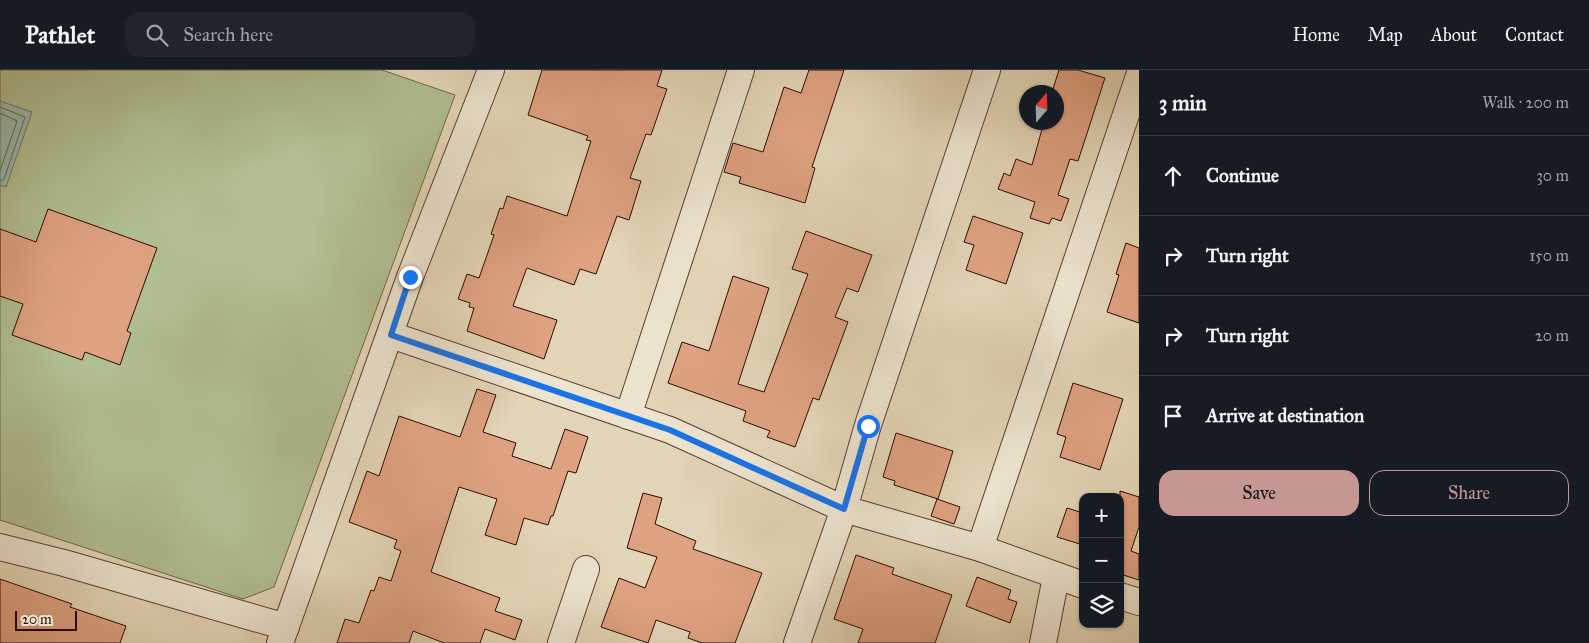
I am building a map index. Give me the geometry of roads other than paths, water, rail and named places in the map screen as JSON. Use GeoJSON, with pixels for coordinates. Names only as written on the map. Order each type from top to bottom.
{"type":"FeatureCollection","features":[{"type":"Feature","properties":{"kind":"street"},"geometry":{"type":"LineString","coordinates":[[0,548],[64,563],[283,635],[315,540],[391,335],[410,277],[491,70]]}},
{"type":"Feature","properties":{"kind":"street"},"geometry":{"type":"LineString","coordinates":[[628,416],[741,70]]}},
{"type":"Feature","properties":{"kind":"street"},"geometry":{"type":"LineString","coordinates":[[797,643],[844,509],[868,426],[987,70]]}},
{"type":"Feature","properties":{"kind":"street"},"geometry":{"type":"LineString","coordinates":[[980,548],[1139,76]]}},
{"type":"Feature","properties":{"kind":"street"},"geometry":{"type":"LineString","coordinates":[[391,335],[670,430],[844,509],[980,548],[1079,584]]}},
{"type":"Feature","properties":{"kind":"street"},"geometry":{"type":"LineString","coordinates":[[561,643],[586,569]]}},
{"type":"Feature","properties":{"kind":"street"},"geometry":{"type":"LineString","coordinates":[[1042,643],[1056,577]]}},
{"type":"Feature","properties":{"kind":"street"},"geometry":{"type":"LineString","coordinates":[[1124,597],[1139,602]]}},
{"type":"Feature","properties":{"kind":"water"},"geometry":{"type":"Polygon","coordinates":[[[0,101],[32,112],[6,187],[0,185],[0,101]]]}}]}
